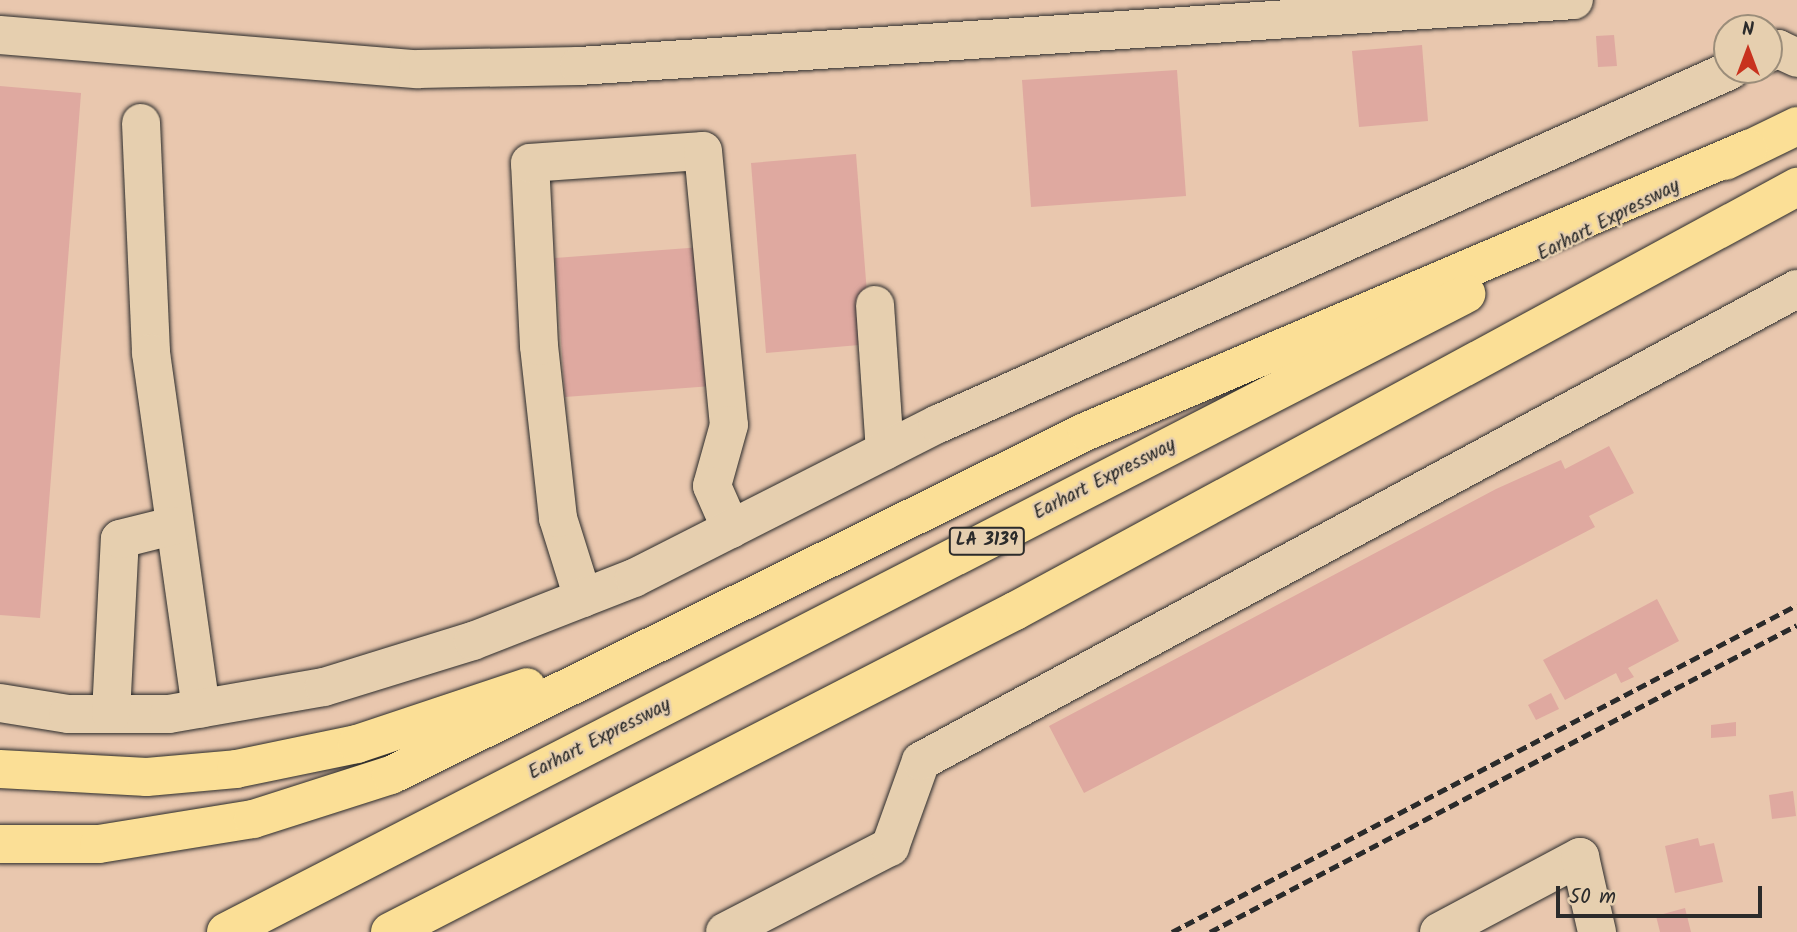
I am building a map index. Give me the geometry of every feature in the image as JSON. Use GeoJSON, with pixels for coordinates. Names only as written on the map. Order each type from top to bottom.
{"type":"FeatureCollection","features":[{"type":"Feature","properties":{"kind":"highway","name":"Earhart Expressway"},"geometry":{"type":"LineString","coordinates":[[226,932],[1797,126]]}},
{"type":"Feature","properties":{"kind":"highway"},"geometry":{"type":"LineString","coordinates":[[0,844],[99,844],[253,819],[391,775],[679,636],[1087,430],[1748,149]]}},
{"type":"Feature","properties":{"kind":"highway"},"geometry":{"type":"LineString","coordinates":[[390,932],[1015,611],[1783,194]]}},
{"type":"Feature","properties":{"kind":"highway"},"geometry":{"type":"LineString","coordinates":[[0,769],[148,777],[236,769],[357,744],[679,636]]}},
{"type":"Feature","properties":{"kind":"street"},"geometry":{"type":"LineString","coordinates":[[0,35],[187,45],[418,69],[579,66],[1574,0]]}},
{"type":"Feature","properties":{"kind":"street"},"geometry":{"type":"LineString","coordinates":[[0,703],[111,714],[201,708],[324,687],[473,641],[583,598],[885,451],[1713,78]]}},
{"type":"Feature","properties":{"kind":"street"},"geometry":{"type":"LineString","coordinates":[[141,123],[151,353],[172,526],[201,708]]}},
{"type":"Feature","properties":{"kind":"street"},"geometry":{"type":"LineString","coordinates":[[583,598],[558,517],[539,346],[530,163],[703,151],[729,425],[712,486],[731,528]]}},
{"type":"Feature","properties":{"kind":"street"},"geometry":{"type":"LineString","coordinates":[[725,932],[890,847],[921,761],[1797,289]]}},
{"type":"Feature","properties":{"kind":"street"},"geometry":{"type":"LineString","coordinates":[[875,305],[885,451]]}},
{"type":"Feature","properties":{"kind":"street"},"geometry":{"type":"LineString","coordinates":[[111,714],[120,539],[172,526]]}},
{"type":"Feature","properties":{"kind":"street"},"geometry":{"type":"LineString","coordinates":[[1439,932],[1580,857],[1597,932]]}},
{"type":"Feature","properties":{"kind":"building"},"geometry":{"type":"Polygon","coordinates":[[[1614,35],[1617,66],[1598,67],[1596,36],[1614,35]]]}},
{"type":"Feature","properties":{"kind":"building"},"geometry":{"type":"Polygon","coordinates":[[[1422,45],[1428,121],[1359,127],[1352,51],[1422,45]]]}},
{"type":"Feature","properties":{"kind":"building"},"geometry":{"type":"Polygon","coordinates":[[[1177,70],[1186,196],[1031,207],[1022,80],[1177,70]]]}},
{"type":"Feature","properties":{"kind":"building"},"geometry":{"type":"Polygon","coordinates":[[[0,86],[81,93],[40,618],[0,615],[0,86]]]}},
{"type":"Feature","properties":{"kind":"building"},"geometry":{"type":"Polygon","coordinates":[[[856,154],[871,344],[766,353],[751,163],[856,154]]]}},
{"type":"Feature","properties":{"kind":"building"},"geometry":{"type":"Polygon","coordinates":[[[702,247],[712,386],[565,397],[555,258],[702,247]]]}},
{"type":"Feature","properties":{"kind":"building"},"geometry":{"type":"Polygon","coordinates":[[[1609,446],[1634,493],[1589,516],[1595,527],[1084,793],[1049,726],[1496,489],[1561,460],[1565,469],[1609,446]]]}},
{"type":"Feature","properties":{"kind":"building"},"geometry":{"type":"Polygon","coordinates":[[[1657,599],[1679,641],[1628,668],[1634,677],[1621,683],[1616,673],[1565,700],[1543,660],[1657,599]]]}},
{"type":"Feature","properties":{"kind":"building"},"geometry":{"type":"Polygon","coordinates":[[[1551,693],[1559,709],[1536,720],[1528,705],[1551,693]]]}},
{"type":"Feature","properties":{"kind":"building"},"geometry":{"type":"Polygon","coordinates":[[[1736,722],[1736,736],[1711,738],[1711,725],[1736,722]]]}},
{"type":"Feature","properties":{"kind":"building"},"geometry":{"type":"Polygon","coordinates":[[[1793,791],[1796,816],[1772,819],[1769,795],[1793,791]]]}},
{"type":"Feature","properties":{"kind":"building"},"geometry":{"type":"Polygon","coordinates":[[[1698,838],[1700,846],[1714,843],[1723,882],[1675,893],[1665,846],[1698,838]]]}},
{"type":"Feature","properties":{"kind":"building"},"geometry":{"type":"Polygon","coordinates":[[[1685,908],[1691,932],[1660,932],[1656,916],[1685,908]]]}},
{"type":"Feature","properties":{"kind":"railway"},"geometry":{"type":"LineString","coordinates":[[1172,932],[1797,605]]}},
{"type":"Feature","properties":{"kind":"railway"},"geometry":{"type":"LineString","coordinates":[[1210,932],[1797,625]]}}]}
